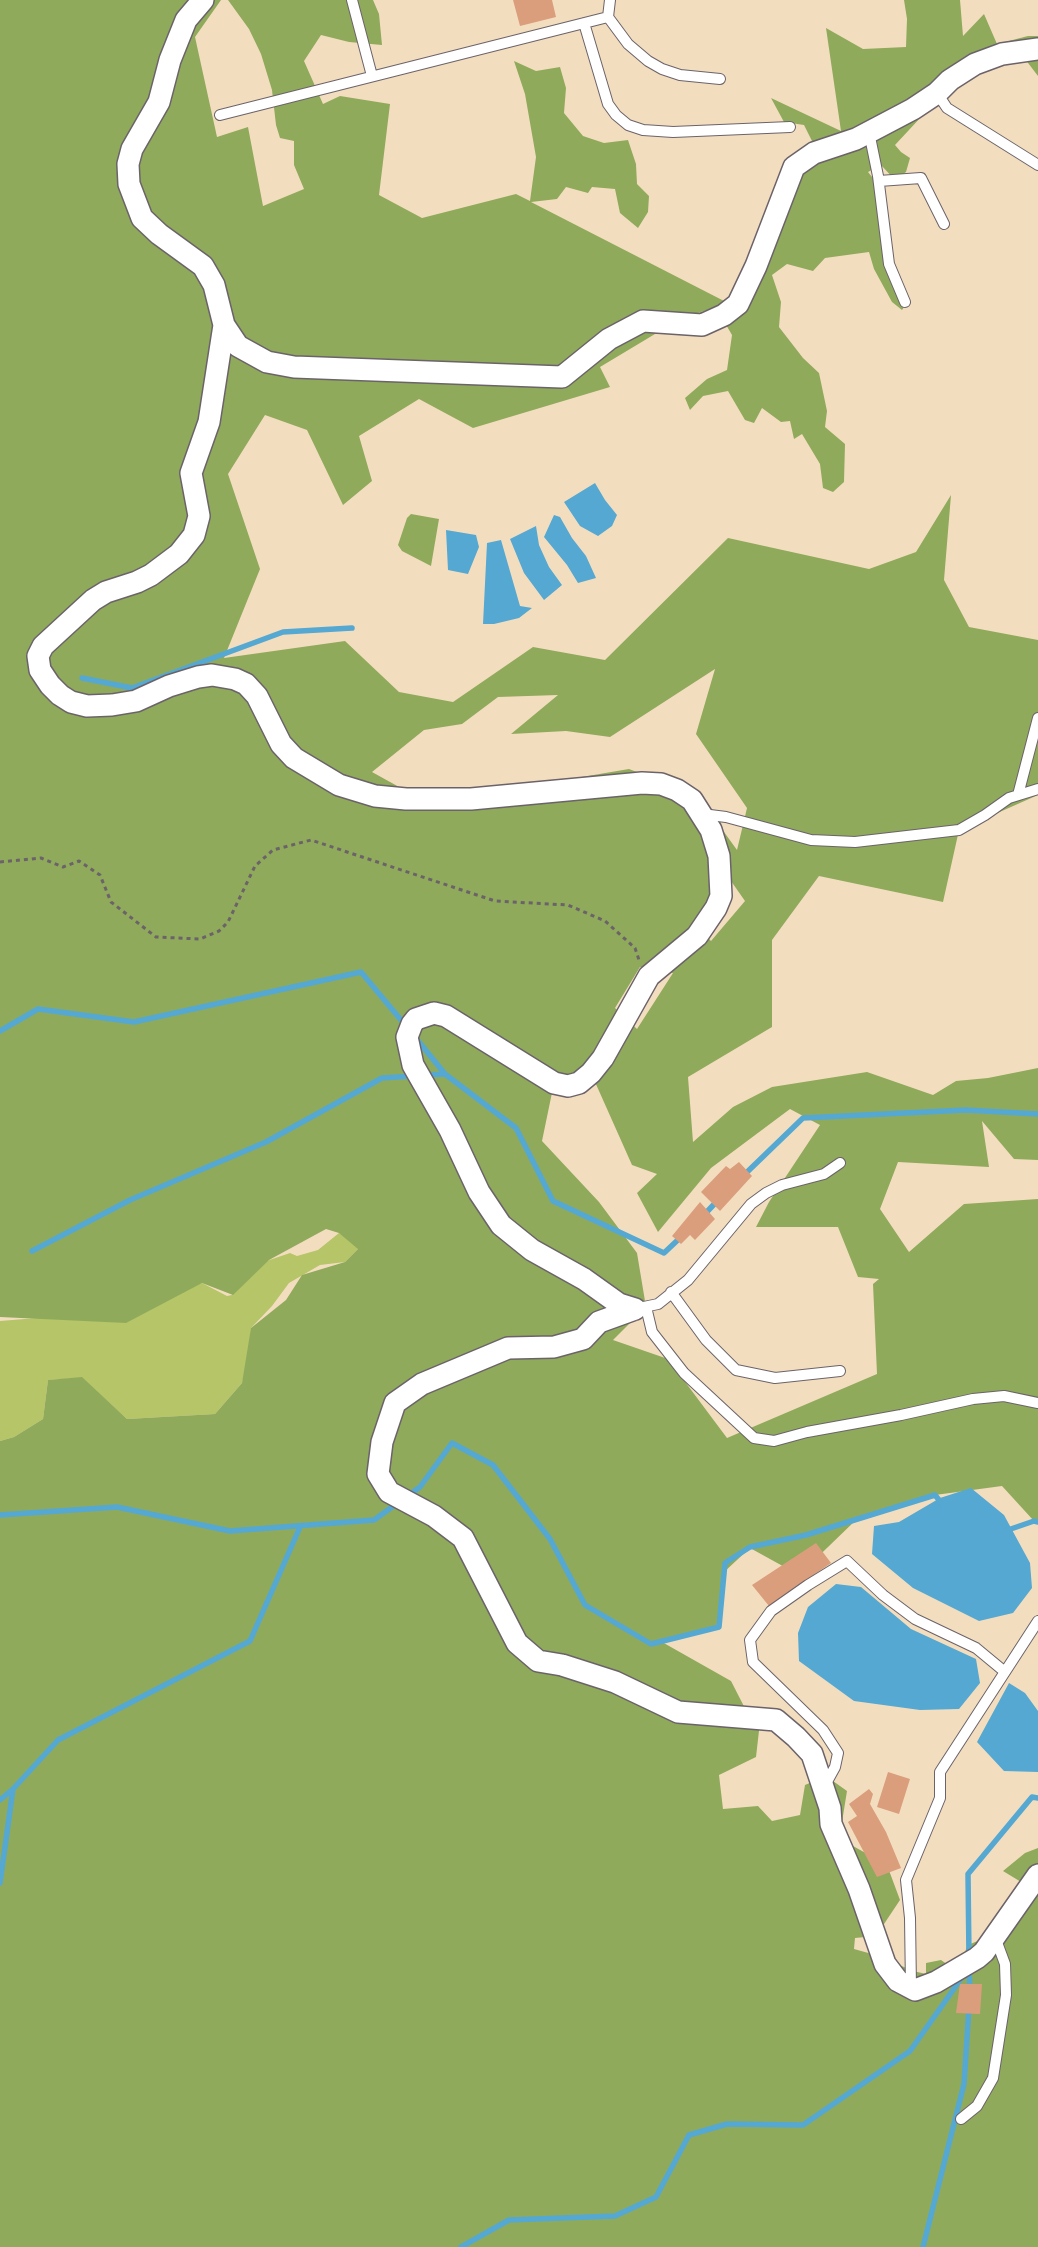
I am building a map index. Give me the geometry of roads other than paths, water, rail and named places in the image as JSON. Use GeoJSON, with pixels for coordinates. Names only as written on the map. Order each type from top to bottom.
{"type":"FeatureCollection","features":[{"type":"Feature","properties":{"kind":"street"},"geometry":{"type":"LineString","coordinates":[[203,0],[186,20],[170,60],[158,102],[132,149],[128,164],[129,184],[142,218],[159,234],[203,266],[214,285],[224,325],[238,346],[249,354],[267,362],[294,367],[562,377],[609,339],[643,321],[702,325],[724,316],[738,304],[756,266],[794,168],[814,153],[856,139],[913,109],[937,93],[950,80],[975,64],[1002,54],[1038,49]]}},
{"type":"Feature","properties":{"kind":"street"},"geometry":{"type":"LineString","coordinates":[[224,325],[209,422],[191,473],[199,516],[194,535],[178,554],[159,569],[136,582],[113,589],[99,596],[43,646],[38,656],[39,665],[46,681],[54,690],[76,704],[104,706],[136,701],[169,686],[198,677],[212,675],[241,681],[252,689],[261,702],[281,744],[294,758],[332,782],[375,796],[455,800],[642,783],[661,784],[678,790],[692,800],[711,830],[719,856],[721,896],[709,920],[696,936],[649,976],[604,1058],[579,1083],[568,1086],[554,1083],[446,1016],[434,1013],[416,1019],[407,1037],[413,1065],[450,1130],[479,1192],[497,1220],[532,1250],[584,1279],[619,1304],[640,1308]]}},
{"type":"Feature","properties":{"kind":"street"},"geometry":{"type":"LineString","coordinates":[[640,1308],[599,1322],[583,1339],[554,1347],[508,1348],[422,1384],[395,1403],[382,1442],[378,1474],[389,1492],[434,1516],[463,1538],[517,1643],[538,1661],[562,1665],[615,1682],[678,1712],[776,1720],[812,1754],[830,1808],[831,1824],[859,1889],[885,1964],[898,1981],[915,1990],[936,1982],[977,1958],[1038,1875]]}},
{"type":"Feature","properties":{"kind":"lane"},"geometry":{"type":"LineString","coordinates":[[352,0],[372,76]]}},
{"type":"Feature","properties":{"kind":"lane"},"geometry":{"type":"LineString","coordinates":[[610,0],[608,17],[628,44],[648,61],[662,69],[680,75],[720,79]]}},
{"type":"Feature","properties":{"kind":"lane"},"geometry":{"type":"LineString","coordinates":[[220,115],[608,17]]}},
{"type":"Feature","properties":{"kind":"lane"},"geometry":{"type":"LineString","coordinates":[[584,23],[608,104],[616,115],[628,125],[643,130],[673,132],[790,127]]}},
{"type":"Feature","properties":{"kind":"lane"},"geometry":{"type":"LineString","coordinates":[[937,93],[948,108],[1038,165]]}},
{"type":"Feature","properties":{"kind":"lane"},"geometry":{"type":"LineString","coordinates":[[869,132],[879,181],[889,264],[905,302]]}},
{"type":"Feature","properties":{"kind":"lane"},"geometry":{"type":"LineString","coordinates":[[879,181],[921,178],[944,224]]}},
{"type":"Feature","properties":{"kind":"lane"},"geometry":{"type":"LineString","coordinates":[[1018,795],[1038,718]]}},
{"type":"Feature","properties":{"kind":"lane"},"geometry":{"type":"LineString","coordinates":[[702,814],[726,817],[811,840],[855,842],[959,830],[1009,798],[1038,789]]}},
{"type":"Feature","properties":{"kind":"lane"},"geometry":{"type":"LineString","coordinates":[[840,1163],[824,1174],[782,1185],[766,1193],[751,1204],[688,1280],[658,1304],[640,1308],[652,1332],[684,1374],[754,1438],[774,1441],[807,1432],[901,1416],[973,1399],[1004,1396],[1038,1403]]}},
{"type":"Feature","properties":{"kind":"lane"},"geometry":{"type":"LineString","coordinates":[[671,1292],[706,1340],[736,1370],[776,1378],[840,1371]]}},
{"type":"Feature","properties":{"kind":"lane"},"geometry":{"type":"LineString","coordinates":[[824,1789],[835,1767],[838,1752],[823,1730],[753,1662],[750,1640],[771,1612],[808,1585],[848,1561],[883,1596],[915,1619],[976,1648],[1005,1672]]}},
{"type":"Feature","properties":{"kind":"lane"},"geometry":{"type":"LineString","coordinates":[[911,1988],[910,1918],[906,1880],[940,1798],[940,1772],[1038,1621]]}},
{"type":"Feature","properties":{"kind":"lane"},"geometry":{"type":"LineString","coordinates":[[961,2119],[977,2106],[993,2078],[1006,1995],[1005,1964],[995,1936]]}},
{"type":"Feature","properties":{"kind":"water"},"geometry":{"type":"Polygon","coordinates":[[[595,483],[617,515],[612,526],[598,536],[580,526],[564,502],[595,483]]]}},
{"type":"Feature","properties":{"kind":"water"},"geometry":{"type":"Polygon","coordinates":[[[554,515],[560,517],[572,538],[586,556],[596,578],[578,583],[567,565],[544,537],[554,515]]]}},
{"type":"Feature","properties":{"kind":"water"},"geometry":{"type":"Polygon","coordinates":[[[536,526],[539,545],[549,567],[562,585],[544,600],[524,573],[510,539],[536,526]]]}},
{"type":"Feature","properties":{"kind":"water"},"geometry":{"type":"Polygon","coordinates":[[[446,530],[476,535],[479,547],[468,574],[448,570],[446,530]]]}},
{"type":"Feature","properties":{"kind":"water"},"geometry":{"type":"Polygon","coordinates":[[[501,540],[520,606],[532,608],[519,618],[494,624],[483,624],[487,543],[501,540]]]}},
{"type":"Feature","properties":{"kind":"water"},"geometry":{"type":"Polygon","coordinates":[[[971,1488],[1004,1515],[1030,1563],[1032,1588],[1013,1613],[979,1621],[913,1588],[872,1554],[874,1526],[899,1522],[940,1498],[971,1488]]]}},
{"type":"Feature","properties":{"kind":"water"},"geometry":{"type":"Polygon","coordinates":[[[836,1584],[861,1587],[911,1629],[976,1659],[980,1683],[959,1709],[920,1710],[854,1701],[799,1661],[798,1633],[808,1607],[836,1584]]]}},
{"type":"Feature","properties":{"kind":"water"},"geometry":{"type":"Polygon","coordinates":[[[1009,1683],[1025,1693],[1038,1711],[1038,1772],[1004,1771],[977,1742],[1009,1683]]]}},
{"type":"Feature","properties":{"kind":"waterway"},"geometry":{"type":"LineString","coordinates":[[82,678],[132,688],[283,632],[352,628]]}},
{"type":"Feature","properties":{"kind":"waterway"},"geometry":{"type":"LineString","coordinates":[[0,1031],[38,1009],[134,1022],[361,972],[406,1026]]}},
{"type":"Feature","properties":{"kind":"waterway"},"geometry":{"type":"LineString","coordinates":[[415,1037],[445,1074],[516,1128],[553,1201],[664,1253],[682,1236]]}},
{"type":"Feature","properties":{"kind":"waterway"},"geometry":{"type":"LineString","coordinates":[[425,1075],[445,1074]]}},
{"type":"Feature","properties":{"kind":"waterway"},"geometry":{"type":"LineString","coordinates":[[32,1251],[130,1200],[266,1142],[382,1078],[413,1076]]}},
{"type":"Feature","properties":{"kind":"waterway"},"geometry":{"type":"LineString","coordinates":[[744,1175],[803,1118],[966,1110],[1038,1114]]}},
{"type":"Feature","properties":{"kind":"waterway"},"geometry":{"type":"LineString","coordinates":[[703,1216],[719,1199]]}},
{"type":"Feature","properties":{"kind":"waterway"},"geometry":{"type":"LineString","coordinates":[[406,1497],[420,1487],[452,1443],[493,1465],[550,1539],[585,1605],[651,1644],[719,1627],[725,1563],[750,1547],[806,1535],[935,1495],[943,1505]]}},
{"type":"Feature","properties":{"kind":"waterway"},"geometry":{"type":"LineString","coordinates":[[0,1515],[117,1507],[230,1531],[374,1520],[399,1502]]}},
{"type":"Feature","properties":{"kind":"waterway"},"geometry":{"type":"LineString","coordinates":[[1005,1531],[1034,1521],[1038,1522]]}},
{"type":"Feature","properties":{"kind":"waterway"},"geometry":{"type":"LineString","coordinates":[[0,1883],[13,1789],[58,1740],[250,1641],[300,1527]]}},
{"type":"Feature","properties":{"kind":"waterway"},"geometry":{"type":"LineString","coordinates":[[0,1800],[13,1789]]}},
{"type":"Feature","properties":{"kind":"waterway"},"geometry":{"type":"LineString","coordinates":[[969,1958],[968,1874],[1032,1797],[1038,1798]]}},
{"type":"Feature","properties":{"kind":"waterway"},"geometry":{"type":"LineString","coordinates":[[969,1969],[970,1990]]}},
{"type":"Feature","properties":{"kind":"waterway"},"geometry":{"type":"LineString","coordinates":[[461,2247],[509,2220],[615,2216],[656,2197],[689,2135],[727,2124],[803,2125],[910,2051],[963,1976]]}},
{"type":"Feature","properties":{"kind":"waterway"},"geometry":{"type":"LineString","coordinates":[[923,2247],[964,2084],[969,2007]]}}]}
